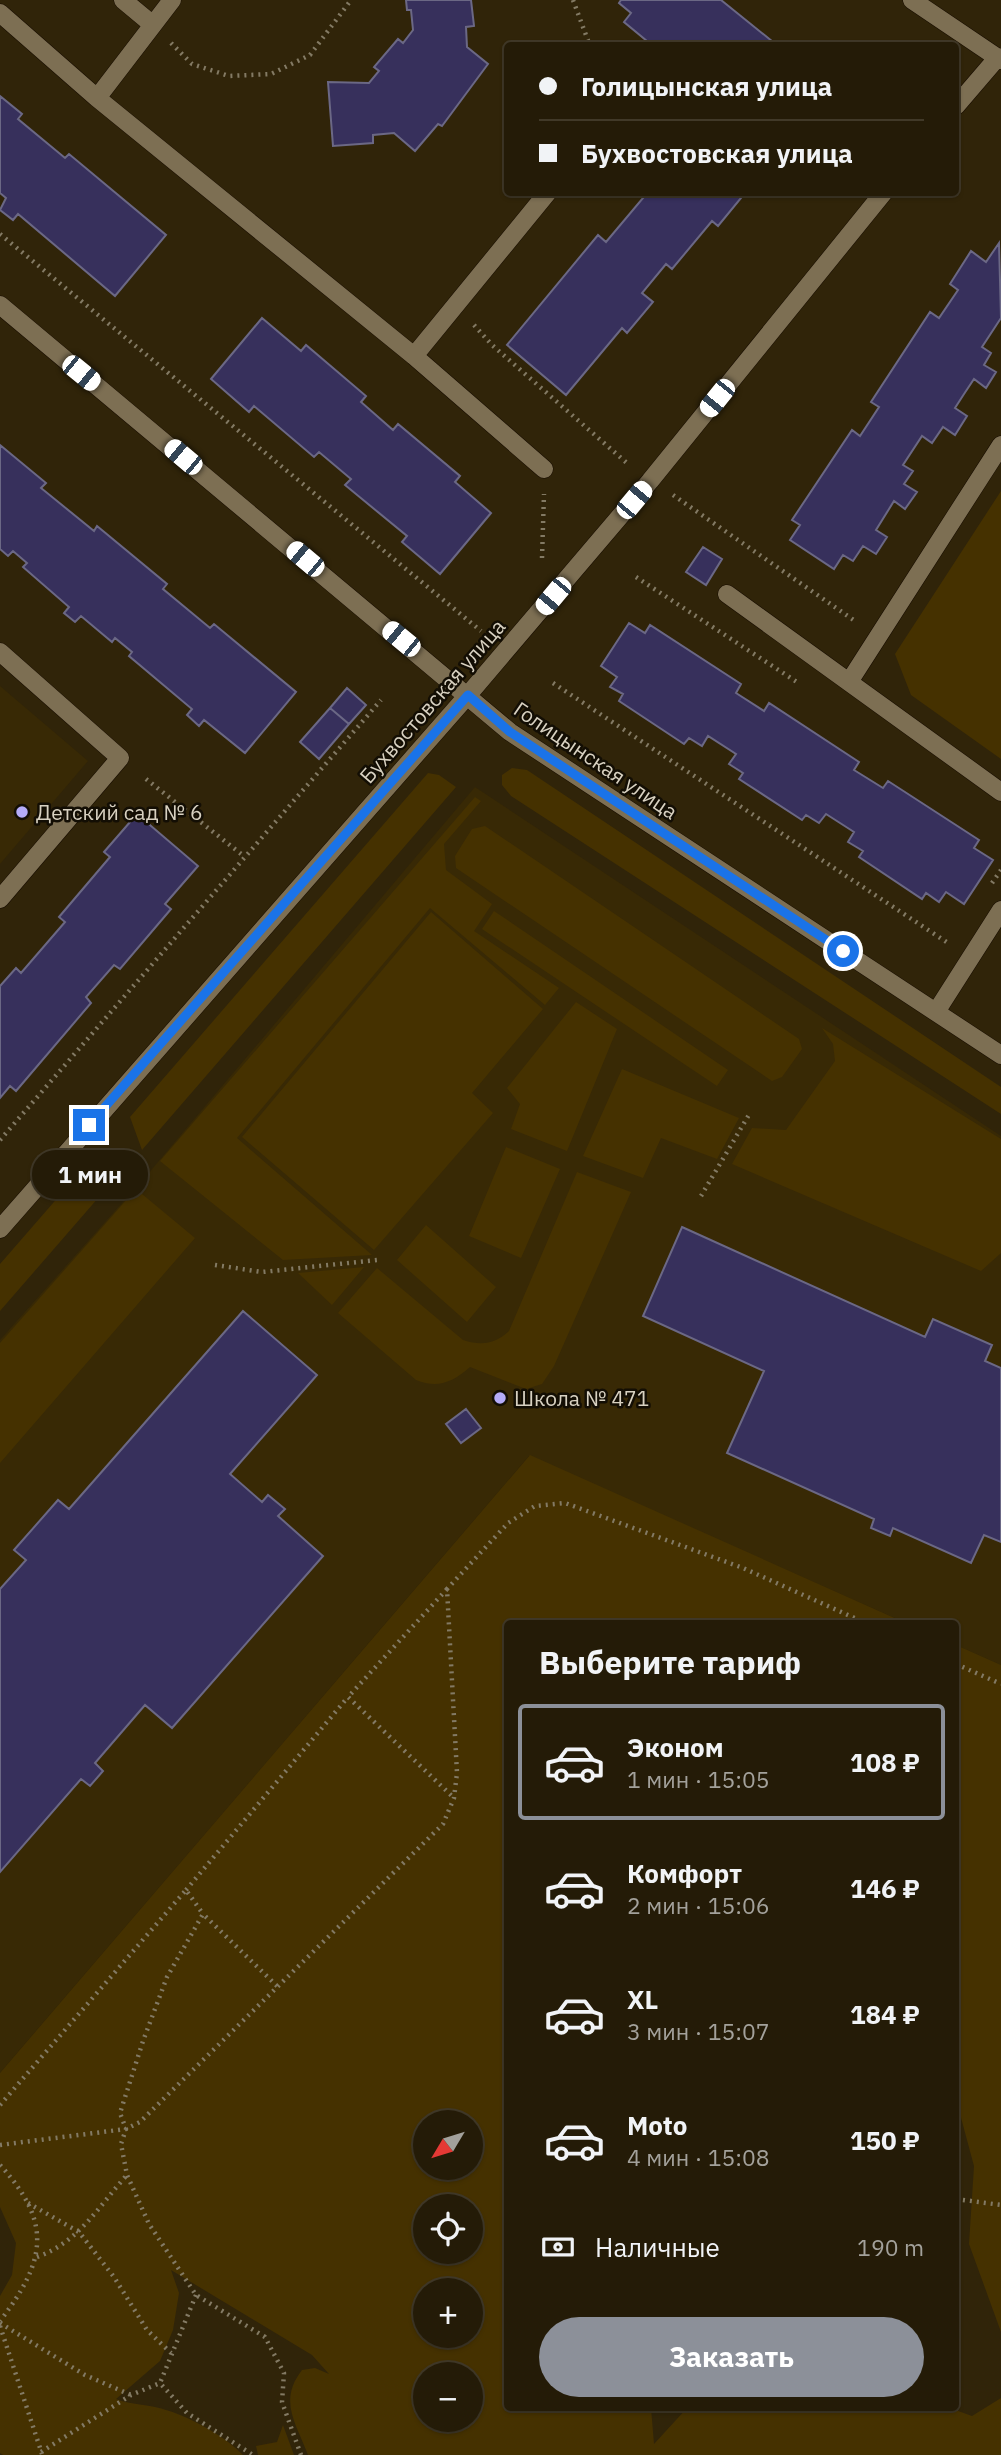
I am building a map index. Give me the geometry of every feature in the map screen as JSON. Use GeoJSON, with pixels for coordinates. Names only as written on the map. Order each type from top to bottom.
{"type":"FeatureCollection","features":[{"type":"Feature","properties":{"kind":"street"},"geometry":{"type":"LineString","coordinates":[[123,0],[153,25]]}},
{"type":"Feature","properties":{"kind":"street"},"geometry":{"type":"LineString","coordinates":[[97,98],[172,0]]}},
{"type":"Feature","properties":{"kind":"street"},"geometry":{"type":"LineString","coordinates":[[912,0],[999,58],[959,103]]}},
{"type":"Feature","properties":{"kind":"street"},"geometry":{"type":"LineString","coordinates":[[0,13],[97,98],[414,356],[544,469]]}},
{"type":"Feature","properties":{"kind":"street"},"geometry":{"type":"LineString","coordinates":[[414,356],[545,196]]}},
{"type":"Feature","properties":{"kind":"street","name":"Бухвостовская улица"},"geometry":{"type":"LineString","coordinates":[[0,1229],[468,695],[650,481],[881,196]]}},
{"type":"Feature","properties":{"kind":"street","name":"Голицынская улица"},"geometry":{"type":"LineString","coordinates":[[0,305],[510,732],[1001,1055]]}},
{"type":"Feature","properties":{"kind":"street"},"geometry":{"type":"LineString","coordinates":[[849,682],[1001,445]]}},
{"type":"Feature","properties":{"kind":"street"},"geometry":{"type":"LineString","coordinates":[[727,594],[1001,792]]}},
{"type":"Feature","properties":{"kind":"street"},"geometry":{"type":"LineString","coordinates":[[0,652],[120,758],[0,899]]}},
{"type":"Feature","properties":{"kind":"street"},"geometry":{"type":"LineString","coordinates":[[936,1012],[1001,909]]}},
{"type":"Feature","properties":{"kind":"path"},"geometry":{"type":"LineString","coordinates":[[153,25],[192,64],[229,76],[271,74],[310,55],[351,0]]}},
{"type":"Feature","properties":{"kind":"path"},"geometry":{"type":"LineString","coordinates":[[573,0],[589,42]]}},
{"type":"Feature","properties":{"kind":"path"},"geometry":{"type":"LineString","coordinates":[[0,234],[481,631]]}},
{"type":"Feature","properties":{"kind":"path"},"geometry":{"type":"LineString","coordinates":[[542,558],[544,469]]}},
{"type":"Feature","properties":{"kind":"path"},"geometry":{"type":"LineString","coordinates":[[553,683],[971,958]]}},
{"type":"Feature","properties":{"kind":"path"},"geometry":{"type":"LineString","coordinates":[[0,1140],[381,700]]}},
{"type":"Feature","properties":{"kind":"path"},"geometry":{"type":"LineString","coordinates":[[146,779],[245,857]]}},
{"type":"Feature","properties":{"kind":"path"},"geometry":{"type":"LineString","coordinates":[[701,1196],[750,1113]]}},
{"type":"Feature","properties":{"kind":"path"},"geometry":{"type":"LineString","coordinates":[[215,1265],[262,1272],[377,1260]]}},
{"type":"Feature","properties":{"kind":"path"},"geometry":{"type":"LineString","coordinates":[[0,2105],[348,1697],[508,1523],[535,1506],[565,1503],[743,1568],[859,1620]]}},
{"type":"Feature","properties":{"kind":"path"},"geometry":{"type":"LineString","coordinates":[[0,2146],[125,2129],[140,2122],[443,1824],[454,1798],[457,1773],[447,1589]]}},
{"type":"Feature","properties":{"kind":"path"},"geometry":{"type":"LineString","coordinates":[[959,1665],[1001,1684]]}},
{"type":"Feature","properties":{"kind":"path"},"geometry":{"type":"LineString","coordinates":[[348,1697],[454,1798]]}},
{"type":"Feature","properties":{"kind":"path"},"geometry":{"type":"LineString","coordinates":[[186,1890],[203,1914],[278,1987]]}},
{"type":"Feature","properties":{"kind":"path"},"geometry":{"type":"LineString","coordinates":[[203,1914],[167,1977],[143,2041],[120,2113],[125,2129],[121,2144],[127,2175],[149,2224],[196,2295],[265,2337],[284,2373],[282,2402],[301,2455]]}},
{"type":"Feature","properties":{"kind":"path"},"geometry":{"type":"LineString","coordinates":[[0,2165],[19,2185],[38,2225],[37,2257],[19,2296],[0,2323]]}},
{"type":"Feature","properties":{"kind":"path"},"geometry":{"type":"LineString","coordinates":[[37,2257],[59,2249],[79,2232],[127,2175]]}},
{"type":"Feature","properties":{"kind":"path"},"geometry":{"type":"LineString","coordinates":[[959,2199],[1001,2205]]}},
{"type":"Feature","properties":{"kind":"path"},"geometry":{"type":"LineString","coordinates":[[27,2203],[79,2232],[114,2277],[147,2330],[172,2353]]}},
{"type":"Feature","properties":{"kind":"path"},"geometry":{"type":"LineString","coordinates":[[0,2323],[42,2454],[131,2395],[160,2383],[196,2295]]}},
{"type":"Feature","properties":{"kind":"path"},"geometry":{"type":"LineString","coordinates":[[0,2323],[85,2375],[131,2395]]}},
{"type":"Feature","properties":{"kind":"path"},"geometry":{"type":"LineString","coordinates":[[160,2383],[187,2413],[253,2455]]}},
{"type":"Feature","properties":{"kind":"shaded area"},"geometry":{"type":"Polygon","coordinates":[[[1001,491],[1001,759],[911,695],[895,654],[1001,491]]]}},
{"type":"Feature","properties":{"kind":"shaded area","name":"Детский сад № 6"},"geometry":{"type":"Polygon","coordinates":[[[0,686],[88,761],[0,864],[0,686]]]}},
{"type":"Feature","properties":{"kind":"shaded area"},"geometry":{"type":"Polygon","coordinates":[[[512,768],[527,770],[1001,1087],[1001,1114],[511,796],[502,785],[502,775],[512,768]]]}},
{"type":"Feature","properties":{"kind":"shaded area"},"geometry":{"type":"Polygon","coordinates":[[[428,773],[439,775],[456,787],[142,1150],[130,1117],[428,773]]]}},
{"type":"Feature","properties":{"kind":"shaded area","name":"Школа № 471"},"geometry":{"type":"Polygon","coordinates":[[[475,787],[1001,1136],[1001,1665],[959,1646],[959,1620],[899,1620],[529,1456],[0,2073],[0,1340],[147,1175],[475,787]]]}},
{"type":"Feature","properties":{"kind":"shaded area"},"geometry":{"type":"Polygon","coordinates":[[[475,797],[481,801],[444,844],[446,870],[492,904],[474,931],[559,988],[545,1005],[430,908],[237,1138],[372,1255],[283,1260],[160,1161],[475,797]]]}},
{"type":"Feature","properties":{"kind":"shaded area"},"geometry":{"type":"Polygon","coordinates":[[[485,826],[799,1039],[802,1049],[782,1077],[772,1081],[456,868],[455,856],[472,829],[485,826]]]}},
{"type":"Feature","properties":{"kind":"shaded area"},"geometry":{"type":"Polygon","coordinates":[[[494,911],[728,1070],[717,1086],[482,929],[494,911]]]}},
{"type":"Feature","properties":{"kind":"shaded area"},"geometry":{"type":"Polygon","coordinates":[[[431,912],[543,1009],[472,1093],[493,1113],[374,1250],[242,1137],[431,912]]]}},
{"type":"Feature","properties":{"kind":"shaded area"},"geometry":{"type":"Polygon","coordinates":[[[576,1002],[617,1029],[567,1151],[511,1129],[520,1104],[507,1088],[576,1002]]]}},
{"type":"Feature","properties":{"kind":"shaded area"},"geometry":{"type":"Polygon","coordinates":[[[822,1028],[1001,1139],[1001,1253],[981,1271],[732,1164],[752,1128],[786,1130],[835,1061],[833,1044],[822,1028]]]}},
{"type":"Feature","properties":{"kind":"shaded area"},"geometry":{"type":"Polygon","coordinates":[[[622,1069],[739,1118],[717,1159],[661,1138],[643,1178],[583,1156],[622,1069]]]}},
{"type":"Feature","properties":{"kind":"shaded area"},"geometry":{"type":"Polygon","coordinates":[[[506,1147],[560,1169],[521,1258],[469,1236],[506,1147]]]}},
{"type":"Feature","properties":{"kind":"shaded area"},"geometry":{"type":"Polygon","coordinates":[[[100,1170],[119,1174],[0,1311],[0,1264],[80,1172],[100,1170]]]}},
{"type":"Feature","properties":{"kind":"shaded area"},"geometry":{"type":"Polygon","coordinates":[[[577,1172],[631,1192],[554,1366],[542,1384],[526,1389],[470,1367],[445,1382],[424,1383],[416,1380],[338,1313],[377,1268],[463,1340],[482,1343],[499,1339],[509,1331],[577,1172]]]}},
{"type":"Feature","properties":{"kind":"shaded area"},"geometry":{"type":"Polygon","coordinates":[[[136,1189],[195,1238],[0,1463],[0,1343],[136,1189]]]}},
{"type":"Feature","properties":{"kind":"shaded area"},"geometry":{"type":"Polygon","coordinates":[[[426,1225],[496,1287],[467,1322],[397,1260],[426,1225]]]}},
{"type":"Feature","properties":{"kind":"shaded area"},"geometry":{"type":"Polygon","coordinates":[[[364,1267],[332,1305],[298,1273],[364,1267]]]}},
{"type":"Feature","properties":{"kind":"shaded area"},"geometry":{"type":"Polygon","coordinates":[[[530,1455],[899,1620],[504,1620],[504,2411],[651,2411],[654,2444],[684,2411],[958,2411],[972,2416],[1001,2398],[1001,2455],[308,2455],[294,2422],[291,2392],[302,2370],[315,2368],[329,2374],[312,2355],[171,2270],[179,2293],[173,2330],[160,2361],[116,2399],[155,2407],[190,2419],[225,2439],[243,2455],[3,2455],[0,2453],[0,2296],[12,2275],[16,2243],[0,2207],[0,2073],[530,1455]]]}},
{"type":"Feature","properties":{"kind":"shaded area"},"geometry":{"type":"Polygon","coordinates":[[[959,1646],[1001,1665],[1001,2332],[969,2244],[974,2166],[959,2110],[959,1646]]]}},
{"type":"Feature","properties":{"kind":"shaded area"},"geometry":{"type":"Polygon","coordinates":[[[283,2425],[294,2455],[258,2455],[256,2446],[277,2442],[283,2425]]]}},
{"type":"Feature","properties":{"kind":"building"},"geometry":{"type":"Polygon","coordinates":[[[406,0],[471,0],[474,26],[466,27],[467,47],[488,64],[442,126],[438,124],[415,151],[394,133],[373,135],[373,143],[333,146],[328,82],[369,83],[379,71],[374,67],[398,39],[403,43],[413,30],[411,10],[407,10],[406,0]]]}},
{"type":"Feature","properties":{"kind":"building"},"geometry":{"type":"Polygon","coordinates":[[[621,0],[721,0],[773,42],[648,42],[624,22],[631,13],[619,3],[621,0]]]}},
{"type":"Feature","properties":{"kind":"building"},"geometry":{"type":"Polygon","coordinates":[[[0,96],[22,114],[18,119],[65,158],[69,154],[166,235],[115,296],[18,214],[13,220],[0,210],[6,198],[0,193],[0,96]]]}},
{"type":"Feature","properties":{"kind":"building"},"geometry":{"type":"Polygon","coordinates":[[[645,196],[741,198],[718,226],[712,221],[672,269],[666,264],[642,293],[653,302],[627,333],[622,328],[566,395],[507,345],[598,235],[606,242],[645,196]]]}},
{"type":"Feature","properties":{"kind":"building"},"geometry":{"type":"Polygon","coordinates":[[[999,243],[1001,318],[982,347],[991,353],[984,365],[996,372],[986,388],[974,379],[964,394],[955,408],[967,416],[955,435],[943,427],[932,443],[922,436],[903,465],[913,471],[904,484],[917,492],[905,509],[894,501],[876,530],[887,537],[876,554],[863,546],[853,561],[843,555],[834,569],[790,540],[800,525],[792,520],[852,430],[860,436],[879,407],[871,402],[930,312],[939,318],[958,290],[950,284],[971,251],[986,262],[999,243]]]}},
{"type":"Feature","properties":{"kind":"building"},"geometry":{"type":"Polygon","coordinates":[[[262,318],[301,351],[306,345],[366,396],[361,402],[393,430],[398,424],[460,476],[455,482],[491,513],[440,574],[402,542],[407,536],[345,485],[351,479],[319,452],[314,457],[254,406],[249,412],[211,379],[262,318]]]}},
{"type":"Feature","properties":{"kind":"building"},"geometry":{"type":"Polygon","coordinates":[[[0,445],[46,483],[41,488],[94,531],[97,526],[167,584],[163,589],[210,628],[214,624],[296,692],[245,753],[204,720],[199,726],[187,715],[192,709],[129,656],[132,652],[115,638],[112,642],[81,616],[75,622],[64,613],[69,607],[23,567],[27,563],[13,551],[8,556],[0,549],[0,445]]]}},
{"type":"Feature","properties":{"kind":"building"},"geometry":{"type":"Polygon","coordinates":[[[703,547],[722,559],[706,585],[686,572],[703,547]]]}},
{"type":"Feature","properties":{"kind":"building"},"geometry":{"type":"Polygon","coordinates":[[[629,623],[645,633],[650,625],[741,684],[736,693],[764,711],[769,703],[859,762],[854,770],[883,788],[888,781],[979,840],[974,848],[993,860],[964,904],[946,892],[939,902],[926,893],[922,899],[859,857],[863,851],[848,842],[854,832],[826,814],[819,823],[806,815],[802,820],[739,779],[743,773],[729,764],[736,754],[708,736],[702,746],[689,738],[684,744],[619,701],[623,694],[610,687],[617,677],[601,666],[629,623]]]}},
{"type":"Feature","properties":{"kind":"building"},"geometry":{"type":"Polygon","coordinates":[[[347,688],[366,705],[349,724],[330,708],[347,688]]]}},
{"type":"Feature","properties":{"kind":"building"},"geometry":{"type":"Polygon","coordinates":[[[330,708],[349,724],[319,759],[300,742],[330,708]]]}},
{"type":"Feature","properties":{"kind":"building"},"geometry":{"type":"Polygon","coordinates":[[[137,814],[198,866],[165,904],[171,909],[120,969],[114,965],[86,997],[91,1003],[16,1091],[10,1086],[0,1098],[0,986],[16,968],[21,973],[65,922],[59,917],[110,857],[104,852],[137,814]]]}},
{"type":"Feature","properties":{"kind":"building"},"geometry":{"type":"Polygon","coordinates":[[[682,1227],[925,1337],[933,1319],[992,1345],[985,1361],[1001,1368],[1001,1542],[984,1535],[971,1563],[893,1528],[890,1536],[871,1528],[874,1519],[727,1453],[764,1371],[643,1316],[682,1227]]]}},
{"type":"Feature","properties":{"kind":"building"},"geometry":{"type":"Polygon","coordinates":[[[243,1311],[317,1375],[230,1474],[262,1502],[268,1495],[285,1509],[278,1516],[323,1556],[172,1728],[145,1705],[95,1763],[103,1771],[90,1786],[81,1779],[0,1872],[0,1589],[26,1560],[14,1550],[58,1500],[69,1509],[243,1311]]]}},
{"type":"Feature","properties":{"kind":"building"},"geometry":{"type":"Polygon","coordinates":[[[466,1409],[481,1428],[461,1443],[446,1424],[466,1409]]]}},
{"type":"Feature","properties":{"kind":"place","name":"Детский сад № 6"},"geometry":{"type":"Point","coordinates":[22,812]}},
{"type":"Feature","properties":{"kind":"place","name":"Школа № 471"},"geometry":{"type":"Point","coordinates":[500,1398]}},
{"type":"Feature","properties":{"kind":"route"},"geometry":{"type":"LineString","coordinates":[[89,1125],[468,695],[510,732],[843,951]]}}]}
